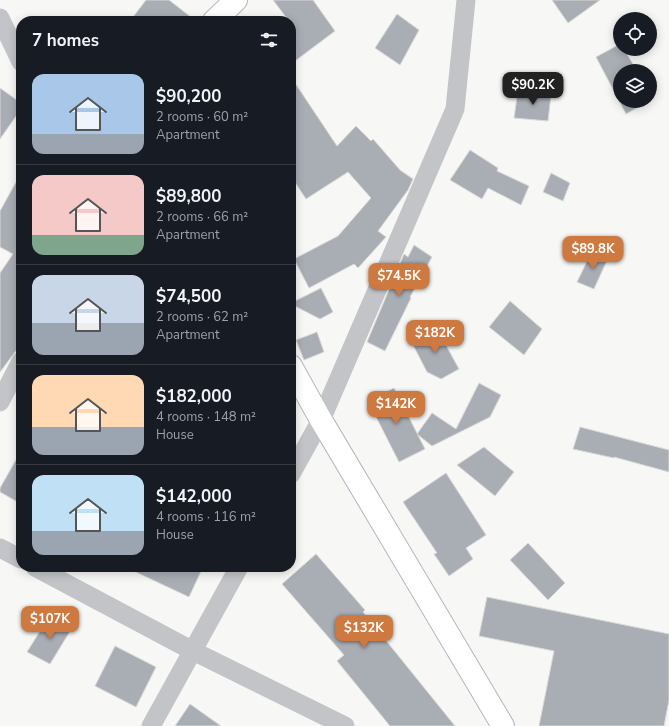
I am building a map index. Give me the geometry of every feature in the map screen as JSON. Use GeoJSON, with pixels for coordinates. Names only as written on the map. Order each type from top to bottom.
{"type":"FeatureCollection","features":[{"type":"Feature","properties":{"kind":"main road"},"geometry":{"type":"LineString","coordinates":[[219,16],[236,0]]}},
{"type":"Feature","properties":{"kind":"main road"},"geometry":{"type":"LineString","coordinates":[[296,375],[321,420],[503,726]]}},
{"type":"Feature","properties":{"kind":"street"},"geometry":{"type":"LineString","coordinates":[[296,465],[321,420],[455,109],[466,0]]}},
{"type":"Feature","properties":{"kind":"street"},"geometry":{"type":"LineString","coordinates":[[0,18],[16,52]]}},
{"type":"Feature","properties":{"kind":"street"},"geometry":{"type":"LineString","coordinates":[[0,402],[16,371]]}},
{"type":"Feature","properties":{"kind":"street"},"geometry":{"type":"LineString","coordinates":[[0,548],[16,556]]}},
{"type":"Feature","properties":{"kind":"street"},"geometry":{"type":"LineString","coordinates":[[44,572],[193,651],[345,726]]}},
{"type":"Feature","properties":{"kind":"street"},"geometry":{"type":"LineString","coordinates":[[151,726],[236,572]]}},
{"type":"Feature","properties":{"kind":"building"},"geometry":{"type":"Polygon","coordinates":[[[146,0],[169,0],[190,16],[134,16],[146,0]]]}},
{"type":"Feature","properties":{"kind":"building"},"geometry":{"type":"Polygon","coordinates":[[[273,0],[313,0],[335,31],[296,60],[296,16],[285,16],[273,0]]]}},
{"type":"Feature","properties":{"kind":"building"},"geometry":{"type":"Polygon","coordinates":[[[552,0],[600,0],[568,23],[552,0]]]}},
{"type":"Feature","properties":{"kind":"building"},"geometry":{"type":"Polygon","coordinates":[[[397,14],[419,30],[400,65],[375,48],[397,14]]]}},
{"type":"Feature","properties":{"kind":"building"},"geometry":{"type":"Polygon","coordinates":[[[613,48],[613,56],[628,56],[633,64],[613,64],[613,89],[596,57],[613,48]]]}},
{"type":"Feature","properties":{"kind":"building"},"geometry":{"type":"Polygon","coordinates":[[[296,84],[337,146],[356,126],[371,141],[373,139],[400,170],[413,179],[408,190],[378,231],[386,237],[358,268],[354,264],[309,288],[296,263],[296,258],[338,236],[371,198],[348,172],[306,199],[296,184],[296,84]]]}},
{"type":"Feature","properties":{"kind":"building"},"geometry":{"type":"Polygon","coordinates":[[[0,88],[16,99],[16,116],[0,139],[0,88]]]}},
{"type":"Feature","properties":{"kind":"building"},"geometry":{"type":"Polygon","coordinates":[[[518,90],[551,95],[548,121],[514,118],[518,90]]]}},
{"type":"Feature","properties":{"kind":"building"},"geometry":{"type":"Polygon","coordinates":[[[623,108],[637,108],[626,114],[623,108]]]}},
{"type":"Feature","properties":{"kind":"building"},"geometry":{"type":"Polygon","coordinates":[[[470,150],[498,168],[497,171],[529,186],[521,205],[488,188],[482,199],[450,180],[470,150]]]}},
{"type":"Feature","properties":{"kind":"building"},"geometry":{"type":"Polygon","coordinates":[[[551,173],[570,183],[563,201],[543,192],[551,173]]]}},
{"type":"Feature","properties":{"kind":"building"},"geometry":{"type":"Polygon","coordinates":[[[16,182],[16,351],[0,372],[0,273],[13,254],[0,247],[0,211],[16,182]]]}},
{"type":"Feature","properties":{"kind":"building"},"geometry":{"type":"Polygon","coordinates":[[[414,245],[432,257],[410,297],[411,298],[385,351],[367,342],[404,254],[408,257],[414,245]]]}},
{"type":"Feature","properties":{"kind":"building"},"geometry":{"type":"Polygon","coordinates":[[[592,251],[608,258],[594,289],[577,282],[592,251]]]}},
{"type":"Feature","properties":{"kind":"building"},"geometry":{"type":"Polygon","coordinates":[[[321,288],[333,312],[320,319],[296,307],[296,300],[321,288]]]}},
{"type":"Feature","properties":{"kind":"building"},"geometry":{"type":"Polygon","coordinates":[[[510,301],[542,329],[524,355],[489,327],[510,301]]]}},
{"type":"Feature","properties":{"kind":"building"},"geometry":{"type":"Polygon","coordinates":[[[436,327],[459,369],[441,379],[427,372],[411,341],[436,327]]]}},
{"type":"Feature","properties":{"kind":"building"},"geometry":{"type":"Polygon","coordinates":[[[317,332],[324,352],[304,360],[296,340],[317,332]]]}},
{"type":"Feature","properties":{"kind":"building"},"geometry":{"type":"Polygon","coordinates":[[[479,383],[501,395],[490,417],[432,446],[417,434],[432,413],[456,429],[479,383]]]}},
{"type":"Feature","properties":{"kind":"building"},"geometry":{"type":"Polygon","coordinates":[[[394,388],[425,449],[399,462],[368,401],[394,388]]]}},
{"type":"Feature","properties":{"kind":"building"},"geometry":{"type":"Polygon","coordinates":[[[580,427],[669,450],[669,472],[614,457],[573,449],[580,427]]]}},
{"type":"Feature","properties":{"kind":"building"},"geometry":{"type":"Polygon","coordinates":[[[484,447],[514,472],[495,496],[457,465],[484,447]]]}},
{"type":"Feature","properties":{"kind":"building"},"geometry":{"type":"Polygon","coordinates":[[[16,460],[16,501],[0,492],[0,488],[16,460]]]}},
{"type":"Feature","properties":{"kind":"building"},"geometry":{"type":"Polygon","coordinates":[[[446,473],[486,535],[466,548],[473,559],[449,576],[434,554],[437,553],[403,502],[446,473]]]}},
{"type":"Feature","properties":{"kind":"building"},"geometry":{"type":"Polygon","coordinates":[[[528,543],[565,583],[548,600],[510,560],[528,543]]]}},
{"type":"Feature","properties":{"kind":"building"},"geometry":{"type":"Polygon","coordinates":[[[316,554],[365,610],[363,612],[455,726],[390,726],[337,661],[344,655],[282,584],[316,554]]]}},
{"type":"Feature","properties":{"kind":"building"},"geometry":{"type":"Polygon","coordinates":[[[136,572],[201,572],[189,597],[136,572]]]}},
{"type":"Feature","properties":{"kind":"building"},"geometry":{"type":"Polygon","coordinates":[[[487,597],[669,634],[669,700],[664,726],[539,726],[554,651],[479,636],[487,597]]]}},
{"type":"Feature","properties":{"kind":"building"},"geometry":{"type":"Polygon","coordinates":[[[50,615],[72,628],[50,664],[27,652],[50,615]]]}},
{"type":"Feature","properties":{"kind":"building"},"geometry":{"type":"Polygon","coordinates":[[[115,646],[156,667],[136,707],[95,686],[115,646]]]}},
{"type":"Feature","properties":{"kind":"building"},"geometry":{"type":"Polygon","coordinates":[[[190,704],[221,726],[175,726],[190,704]]]}}]}
